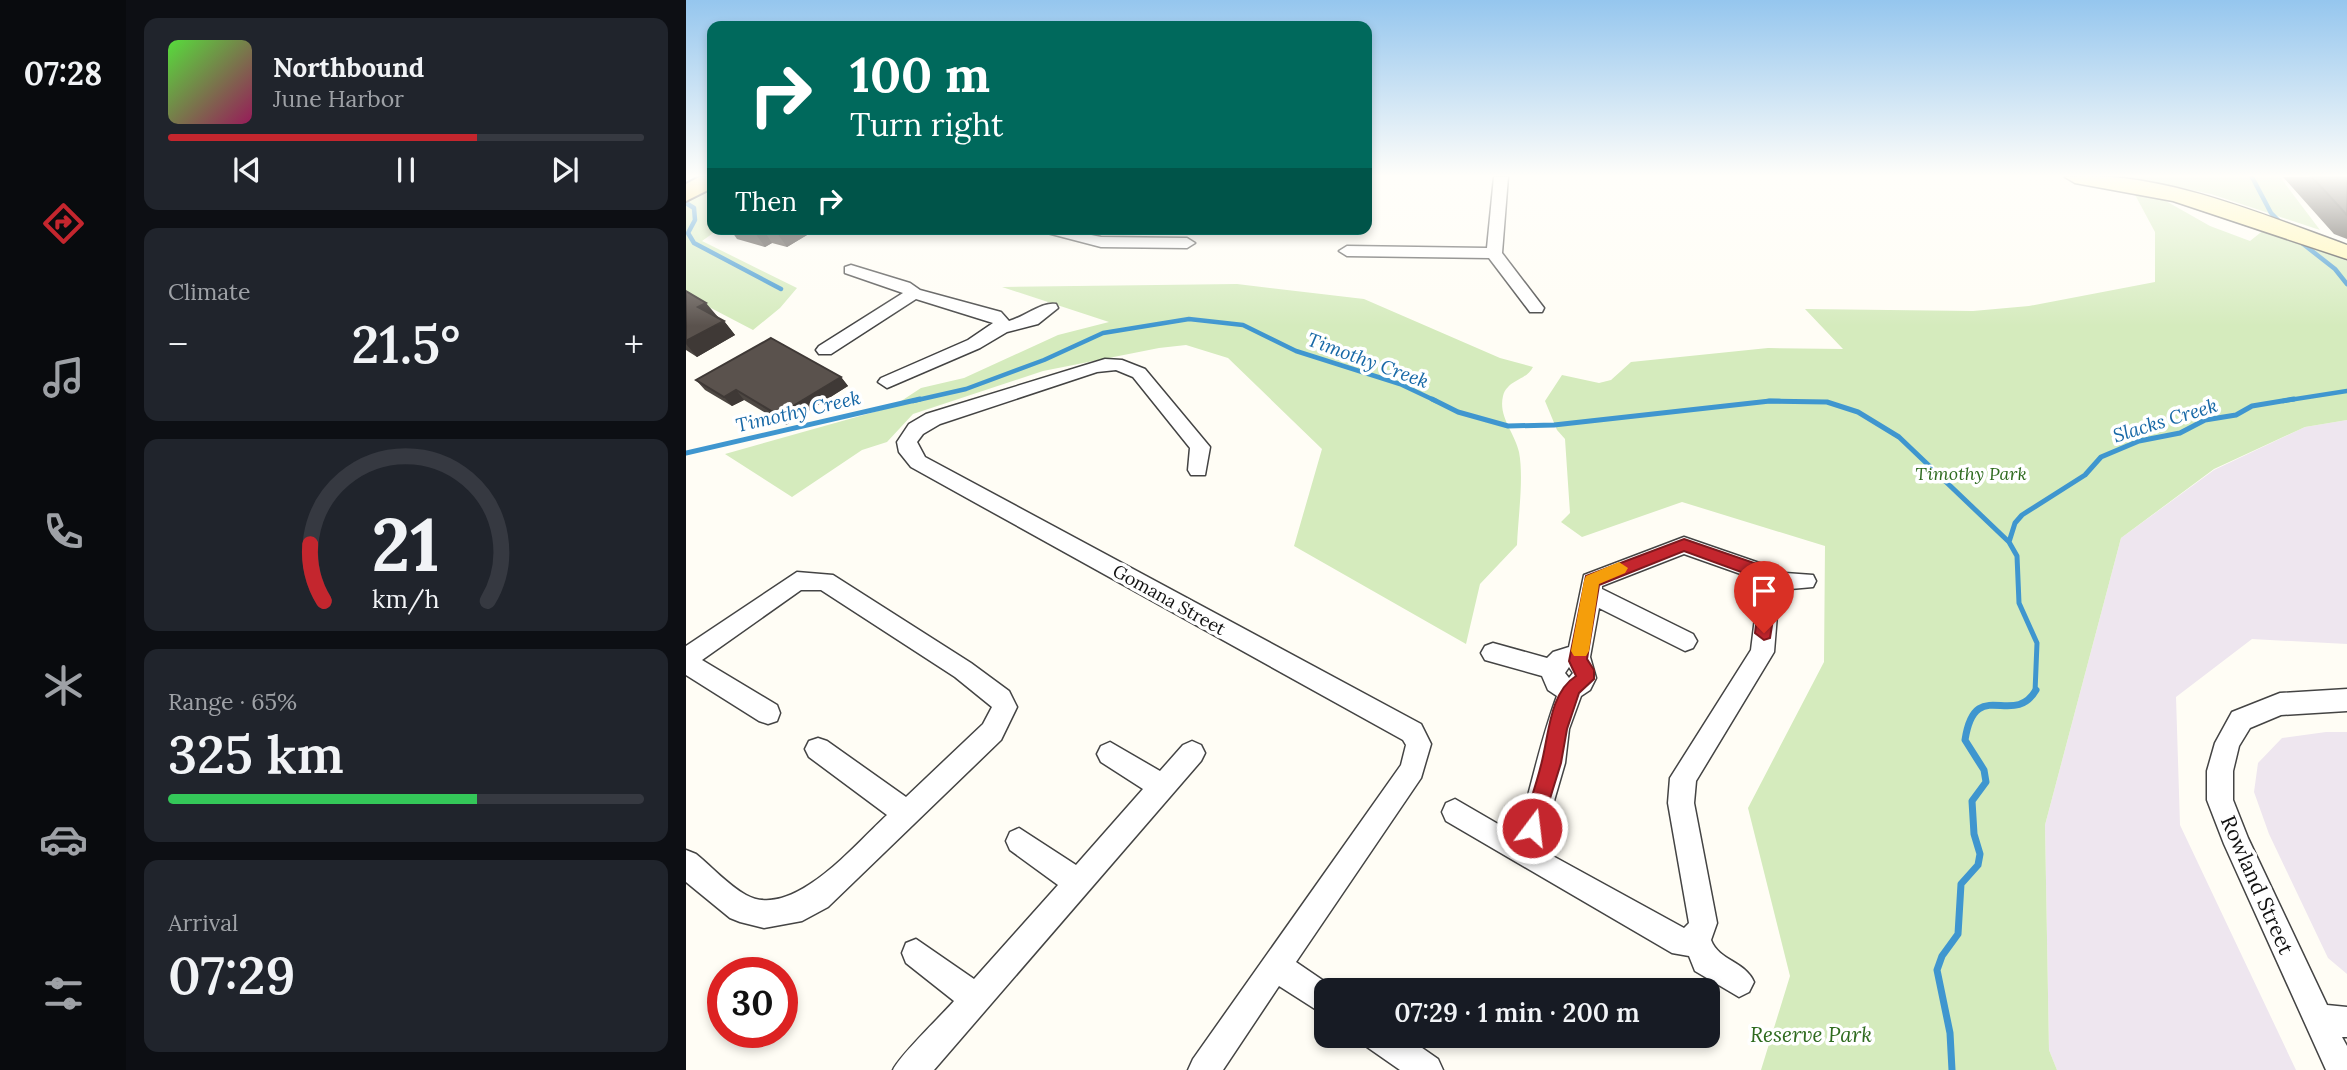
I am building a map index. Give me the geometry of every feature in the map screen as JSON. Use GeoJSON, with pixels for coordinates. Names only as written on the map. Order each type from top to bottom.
{"type":"FeatureCollection","features":[{"type":"Feature","properties":{"kind":"street"},"geometry":{"type":"LineString","coordinates":[[1497,227],[1494,253],[1536,309]]}},
{"type":"Feature","properties":{"kind":"street"},"geometry":{"type":"LineString","coordinates":[[2277,227],[2347,252]]}},
{"type":"Feature","properties":{"kind":"street"},"geometry":{"type":"LineString","coordinates":[[1068,235],[1101,242],[1187,243]]}},
{"type":"Feature","properties":{"kind":"street"},"geometry":{"type":"LineString","coordinates":[[1347,251],[1494,253]]}},
{"type":"Feature","properties":{"kind":"street"},"geometry":{"type":"LineString","coordinates":[[845,271],[904,286],[914,293],[996,316],[1002,322],[1002,328]]}},
{"type":"Feature","properties":{"kind":"street"},"geometry":{"type":"LineString","coordinates":[[825,350],[914,293]]}},
{"type":"Feature","properties":{"kind":"street"},"geometry":{"type":"LineString","coordinates":[[887,382],[925,362],[976,344],[1002,328],[1032,320],[1050,308]]}},
{"type":"Feature","properties":{"kind":"street","name":"Gomana Street"},"geometry":{"type":"LineString","coordinates":[[1198,470],[1200,447],[1139,373],[1128,365],[1100,366],[933,419],[916,429],[907,442],[909,452],[918,462],[1412,732],[1419,744],[1412,770],[1204,1070]]}},
{"type":"Feature","properties":{"kind":"street"},"geometry":{"type":"LineString","coordinates":[[1578,661],[1592,581],[1601,575],[1684,545],[1760,572],[1766,581],[1769,594],[1762,652],[1683,778],[1681,803],[1703,923],[1697,940],[1705,961],[1739,982]]}},
{"type":"Feature","properties":{"kind":"street"},"geometry":{"type":"LineString","coordinates":[[686,864],[740,908],[764,914],[792,911],[836,881],[907,814],[1001,719],[1005,707],[1000,698],[972,676],[839,589],[825,581],[810,579],[797,581],[686,660],[716,682],[735,689],[768,713]]}},
{"type":"Feature","properties":{"kind":"street"},"geometry":{"type":"LineString","coordinates":[[1766,581],[1805,581]]}},
{"type":"Feature","properties":{"kind":"street"},"geometry":{"type":"LineString","coordinates":[[1590,593],[1685,641]]}},
{"type":"Feature","properties":{"kind":"street"},"geometry":{"type":"LineString","coordinates":[[1493,653],[1552,669]]}},
{"type":"Feature","properties":{"kind":"street"},"geometry":{"type":"LineString","coordinates":[[1525,855],[1552,763],[1557,729],[1572,688],[1585,679],[1585,670],[1578,661],[1563,659],[1552,669]]}},
{"type":"Feature","properties":{"kind":"street"},"geometry":{"type":"LineString","coordinates":[[1552,669],[1556,683],[1572,688]]}},
{"type":"Feature","properties":{"kind":"street","name":"Rowland Street"},"geometry":{"type":"LineString","coordinates":[[2342,1070],[2333,1021],[2236,844],[2220,800],[2220,771],[2227,743],[2241,720],[2280,704],[2347,700]]}},
{"type":"Feature","properties":{"kind":"street"},"geometry":{"type":"LineString","coordinates":[[818,749],[907,814]]}},
{"type":"Feature","properties":{"kind":"street"},"geometry":{"type":"LineString","coordinates":[[909,1070],[920,1063],[1192,753]]}},
{"type":"Feature","properties":{"kind":"street"},"geometry":{"type":"LineString","coordinates":[[1110,754],[1162,787]]}},
{"type":"Feature","properties":{"kind":"street"},"geometry":{"type":"LineString","coordinates":[[1455,812],[1525,855],[1682,943],[1697,940]]}},
{"type":"Feature","properties":{"kind":"street"},"geometry":{"type":"LineString","coordinates":[[1019,841],[1077,883]]}},
{"type":"Feature","properties":{"kind":"street"},"geometry":{"type":"LineString","coordinates":[[916,953],[976,999]]}},
{"type":"Feature","properties":{"kind":"street"},"geometry":{"type":"LineString","coordinates":[[1277,967],[1314,993]]}},
{"type":"Feature","properties":{"kind":"street"},"geometry":{"type":"LineString","coordinates":[[1395,1048],[1427,1070]]}},
{"type":"Feature","properties":{"kind":"shaded area"},"geometry":{"type":"Polygon","coordinates":[[[2347,420],[2347,644],[2252,639],[2176,697],[2180,825],[2296,1070],[2057,1070],[2049,1050],[2045,825],[2121,538],[2214,470],[2305,427],[2347,420]]]}},
{"type":"Feature","properties":{"kind":"shaded area"},"geometry":{"type":"Polygon","coordinates":[[[2347,732],[2347,974],[2328,958],[2269,834],[2254,792],[2258,763],[2282,738],[2347,732]]]}},
{"type":"Feature","properties":{"kind":"green space"},"geometry":{"type":"Polygon","coordinates":[[[686,227],[707,227],[707,235],[710,235],[702,241],[797,288],[780,308],[753,330],[686,295],[686,227]]]}},
{"type":"Feature","properties":{"kind":"green space","name":"Timothy Park"},"geometry":{"type":"Polygon","coordinates":[[[2152,227],[2212,227],[2250,241],[2265,229],[2347,261],[2347,420],[2305,427],[2214,469],[2121,538],[2045,825],[2049,1050],[2057,1070],[1761,1070],[1790,976],[1748,808],[1824,662],[1825,546],[1682,502],[1582,537],[1561,522],[1570,513],[1565,439],[1557,430],[1545,401],[1562,375],[1599,383],[1611,380],[1631,362],[1768,348],[1843,349],[1805,309],[1973,311],[2029,306],[2155,282],[2155,232],[2152,227]]]}},
{"type":"Feature","properties":{"kind":"green space"},"geometry":{"type":"Polygon","coordinates":[[[1237,284],[1364,299],[1500,358],[1533,367],[1505,390],[1502,404],[1519,452],[1521,486],[1517,545],[1480,584],[1466,644],[1294,546],[1322,449],[1228,358],[1186,345],[1043,371],[913,414],[887,442],[862,450],[792,497],[725,454],[892,407],[921,388],[964,378],[1058,335],[1109,322],[1002,287],[1237,284]]]}},
{"type":"Feature","properties":{"kind":"building"},"geometry":{"type":"Polygon","coordinates":[[[686,291],[706,303],[698,307],[724,321],[686,341],[686,291]]]}},
{"type":"Feature","properties":{"kind":"building"},"geometry":{"type":"Polygon","coordinates":[[[771,338],[841,377],[778,415],[736,390],[724,397],[696,380],[771,338]]]}},
{"type":"Feature","properties":{"kind":"waterway"},"geometry":{"type":"LineString","coordinates":[[691,227],[688,233],[694,243],[781,289]]}},
{"type":"Feature","properties":{"kind":"waterway","name":"Slacks Creek"},"geometry":{"type":"LineString","coordinates":[[2298,240],[2335,269],[2347,284]]}},
{"type":"Feature","properties":{"kind":"waterway","name":"Timothy Creek"},"geometry":{"type":"LineString","coordinates":[[913,401],[966,389],[1044,360],[1103,333],[1189,319],[1243,325],[1296,351],[1400,384],[1436,401]]}},
{"type":"Feature","properties":{"kind":"waterway","name":"Slacks Creek"},"geometry":{"type":"LineString","coordinates":[[2283,401],[2347,391]]}},
{"type":"Feature","properties":{"kind":"waterway","name":"Timothy Creek"},"geometry":{"type":"LineString","coordinates":[[686,453],[920,399]]}},
{"type":"Feature","properties":{"kind":"waterway","name":"Timothy Creek"},"geometry":{"type":"LineString","coordinates":[[1432,399],[1436,401]]}},
{"type":"Feature","properties":{"kind":"waterway","name":"Slacks Creek"},"geometry":{"type":"LineString","coordinates":[[2009,542],[2015,523],[2022,515],[2085,475],[2101,457],[2139,441],[2180,433],[2205,420],[2236,415],[2252,406],[2294,399]]}},
{"type":"Feature","properties":{"kind":"waterway","name":"Timothy Creek"},"geometry":{"type":"LineString","coordinates":[[1436,401],[1458,412],[1508,426],[1554,425],[1770,401]]}},
{"type":"Feature","properties":{"kind":"waterway","name":"Timothy Creek"},"geometry":{"type":"LineString","coordinates":[[1770,401],[1780,401]]}},
{"type":"Feature","properties":{"kind":"waterway","name":"Timothy Creek"},"geometry":{"type":"LineString","coordinates":[[1770,401],[1827,402],[1858,412],[1899,437],[2009,542]]}},
{"type":"Feature","properties":{"kind":"waterway","name":"Slacks Creek"},"geometry":{"type":"LineString","coordinates":[[2009,542],[2017,556],[2019,603],[2037,643],[2035,691]]}},
{"type":"Feature","properties":{"kind":"waterway","name":"Slacks Creek"},"geometry":{"type":"LineString","coordinates":[[1952,1070],[1950,1033],[1937,970],[1942,956],[1958,934],[1961,884],[1978,865],[1980,854],[1974,834],[1972,801],[1986,782],[1984,770],[1965,740],[1970,721],[1977,710],[1986,706],[2017,705],[2027,701],[2035,691]]}},
{"type":"Feature","properties":{"kind":"slow traffic"},"geometry":{"type":"LineString","coordinates":[[1580,651],[1592,581],[1619,568]]}},
{"type":"Feature","properties":{"kind":"route"},"geometry":{"type":"LineString","coordinates":[[1532,828],[1552,763],[1557,729],[1572,688],[1578,687],[1585,679],[1585,670],[1578,661],[1592,581],[1601,575],[1684,545],[1760,572],[1766,581],[1769,594],[1764,633]]}},
{"type":"Feature","properties":{"kind":"park label","name":"Reserve Park"},"geometry":{"type":"Point","coordinates":[1811,1035]}}]}
